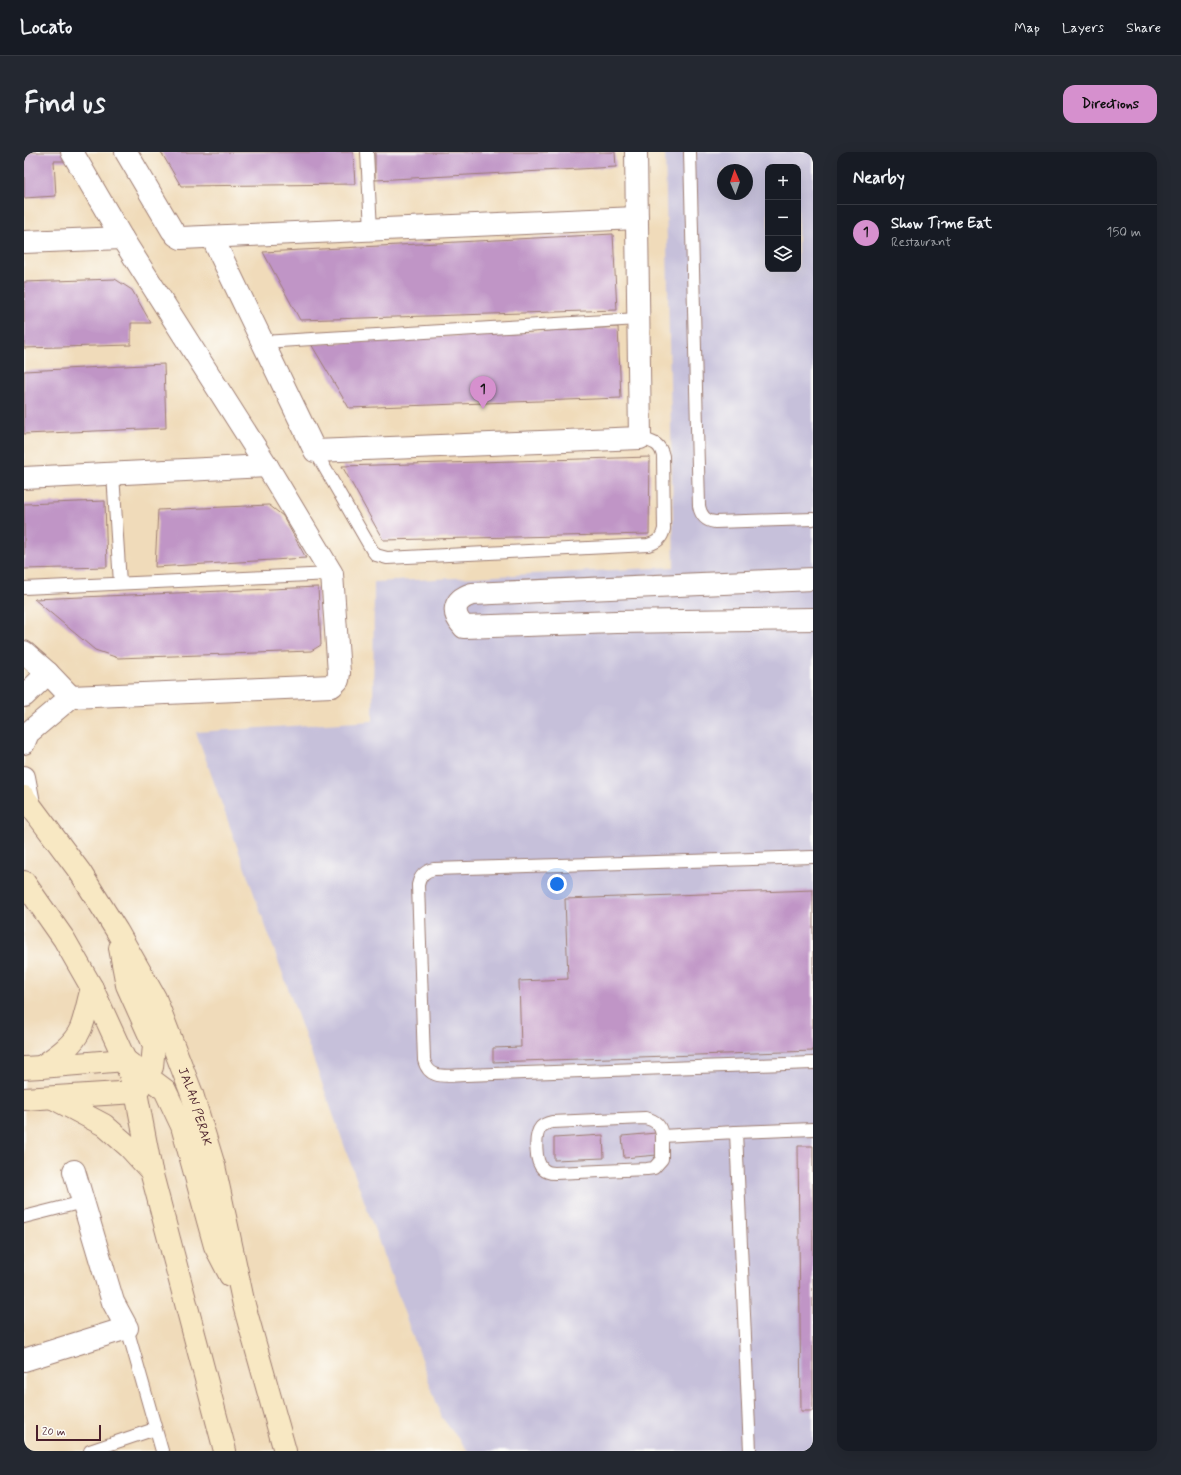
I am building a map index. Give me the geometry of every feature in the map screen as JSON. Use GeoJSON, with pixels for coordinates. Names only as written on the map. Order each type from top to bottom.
{"type":"FeatureCollection","features":[{"type":"Feature","properties":{"kind":"main road","name":"JALAN PERAK"},"geometry":{"type":"LineString","coordinates":[[26,800],[80,872],[117,931],[155,998],[192,1094],[214,1166],[244,1305],[285,1451]]}},
{"type":"Feature","properties":{"kind":"main road"},"geometry":{"type":"LineString","coordinates":[[24,882],[64,939],[92,988],[125,1060],[142,1084],[150,1171],[225,1451]]}},
{"type":"Feature","properties":{"kind":"main road"},"geometry":{"type":"LineString","coordinates":[[117,931],[127,985],[154,1045],[152,1067],[142,1084]]}},
{"type":"Feature","properties":{"kind":"main road"},"geometry":{"type":"LineString","coordinates":[[33,1068],[58,1055],[73,1040],[81,1028],[92,988]]}},
{"type":"Feature","properties":{"kind":"main road"},"geometry":{"type":"LineString","coordinates":[[33,1068],[125,1060]]}},
{"type":"Feature","properties":{"kind":"main road"},"geometry":{"type":"LineString","coordinates":[[24,1099],[53,1098],[142,1084],[165,1090],[182,1126],[215,1246],[244,1305]]}},
{"type":"Feature","properties":{"kind":"main road"},"geometry":{"type":"LineString","coordinates":[[53,1098],[104,1125],[129,1147],[150,1171]]}},
{"type":"Feature","properties":{"kind":"street"},"geometry":{"type":"LineString","coordinates":[[24,743],[28,733],[71,697],[332,686],[338,680],[339,673],[332,574],[267,466],[122,238],[72,152]]}},
{"type":"Feature","properties":{"kind":"street"},"geometry":{"type":"LineString","coordinates":[[126,152],[176,235],[181,238],[637,218]]}},
{"type":"Feature","properties":{"kind":"street"},"geometry":{"type":"LineString","coordinates":[[212,237],[315,452],[640,438],[636,152]]}},
{"type":"Feature","properties":{"kind":"street"},"geometry":{"type":"LineString","coordinates":[[24,242],[122,238]]}},
{"type":"Feature","properties":{"kind":"street"},"geometry":{"type":"LineString","coordinates":[[24,478],[267,466]]}},
{"type":"Feature","properties":{"kind":"street"},"geometry":{"type":"LineString","coordinates":[[813,579],[472,594],[464,596],[457,603],[455,612],[458,620],[464,627],[813,618]]}},
{"type":"Feature","properties":{"kind":"street"},"geometry":{"type":"LineString","coordinates":[[24,652],[48,673],[71,697]]}},
{"type":"Feature","properties":{"kind":"street"},"geometry":{"type":"LineString","coordinates":[[24,696],[48,673]]}},
{"type":"Feature","properties":{"kind":"street"},"geometry":{"type":"LineString","coordinates":[[24,777],[26,800]]}},
{"type":"Feature","properties":{"kind":"street"},"geometry":{"type":"LineString","coordinates":[[24,1360],[127,1328],[113,1302],[74,1172]]}},
{"type":"Feature","properties":{"kind":"lane"},"geometry":{"type":"LineString","coordinates":[[367,152],[371,230]]}},
{"type":"Feature","properties":{"kind":"lane"},"geometry":{"type":"LineString","coordinates":[[690,152],[700,512],[704,518],[715,522],[813,519]]}},
{"type":"Feature","properties":{"kind":"lane"},"geometry":{"type":"LineString","coordinates":[[263,342],[638,318]]}},
{"type":"Feature","properties":{"kind":"lane"},"geometry":{"type":"LineString","coordinates":[[315,452],[372,550],[376,555],[387,558],[648,545],[654,543],[660,540],[664,529],[663,456],[657,444],[640,438]]}},
{"type":"Feature","properties":{"kind":"lane"},"geometry":{"type":"LineString","coordinates":[[113,474],[120,583]]}},
{"type":"Feature","properties":{"kind":"lane"},"geometry":{"type":"LineString","coordinates":[[24,588],[332,574]]}},
{"type":"Feature","properties":{"kind":"lane"},"geometry":{"type":"LineString","coordinates":[[813,856],[434,869],[428,870],[423,874],[418,885],[424,1060],[429,1071],[435,1074],[473,1075],[813,1063]]}},
{"type":"Feature","properties":{"kind":"lane"},"geometry":{"type":"LineString","coordinates":[[645,1118],[652,1119],[657,1122],[662,1136],[662,1159],[654,1168],[555,1173],[548,1172],[539,1164],[538,1133],[541,1127],[552,1122],[645,1118]]}},
{"type":"Feature","properties":{"kind":"lane"},"geometry":{"type":"LineString","coordinates":[[662,1136],[813,1129]]}},
{"type":"Feature","properties":{"kind":"lane"},"geometry":{"type":"LineString","coordinates":[[736,1132],[750,1451]]}},
{"type":"Feature","properties":{"kind":"lane"},"geometry":{"type":"LineString","coordinates":[[24,1217],[83,1202]]}},
{"type":"Feature","properties":{"kind":"lane"},"geometry":{"type":"LineString","coordinates":[[127,1328],[162,1451]]}},
{"type":"Feature","properties":{"kind":"lane"},"geometry":{"type":"LineString","coordinates":[[90,1451],[155,1429]]}},
{"type":"Feature","properties":{"kind":"shaded area"},"geometry":{"type":"Polygon","coordinates":[[[665,152],[813,152],[813,1451],[468,1451],[442,1418],[196,732],[373,721],[374,582],[674,567],[665,152]]]}},
{"type":"Feature","properties":{"kind":"building"},"geometry":{"type":"Polygon","coordinates":[[[24,152],[63,152],[69,161],[54,161],[56,196],[24,198],[24,152]]]}},
{"type":"Feature","properties":{"kind":"building"},"geometry":{"type":"Polygon","coordinates":[[[161,152],[353,152],[355,184],[181,186],[161,152]]]}},
{"type":"Feature","properties":{"kind":"building"},"geometry":{"type":"Polygon","coordinates":[[[375,152],[615,152],[616,167],[375,180],[375,152]]]}},
{"type":"Feature","properties":{"kind":"building"},"geometry":{"type":"Polygon","coordinates":[[[613,234],[617,310],[300,320],[263,252],[613,234]]]}},
{"type":"Feature","properties":{"kind":"building"},"geometry":{"type":"Polygon","coordinates":[[[115,279],[132,290],[151,323],[131,323],[131,345],[24,348],[24,282],[115,279]]]}},
{"type":"Feature","properties":{"kind":"building"},"geometry":{"type":"Polygon","coordinates":[[[618,327],[621,398],[349,408],[311,344],[618,327]]]}},
{"type":"Feature","properties":{"kind":"building"},"geometry":{"type":"Polygon","coordinates":[[[164,364],[166,428],[24,434],[24,371],[164,364]]]}},
{"type":"Feature","properties":{"kind":"building"},"geometry":{"type":"Polygon","coordinates":[[[650,457],[649,534],[383,540],[342,466],[650,457]]]}},
{"type":"Feature","properties":{"kind":"building"},"geometry":{"type":"Polygon","coordinates":[[[105,501],[107,567],[24,569],[24,504],[105,501]]]}},
{"type":"Feature","properties":{"kind":"building"},"geometry":{"type":"Polygon","coordinates":[[[269,505],[283,516],[306,558],[155,567],[158,510],[269,505]]]}},
{"type":"Feature","properties":{"kind":"building"},"geometry":{"type":"Polygon","coordinates":[[[318,587],[321,645],[311,651],[118,658],[95,650],[34,599],[318,587]]]}},
{"type":"Feature","properties":{"kind":"building"},"geometry":{"type":"Polygon","coordinates":[[[813,890],[813,1051],[493,1062],[493,1048],[521,1047],[519,981],[568,979],[565,899],[813,890]]]}},
{"type":"Feature","properties":{"kind":"building"},"geometry":{"type":"Polygon","coordinates":[[[656,1133],[657,1155],[624,1158],[622,1136],[656,1133]]]}},
{"type":"Feature","properties":{"kind":"building"},"geometry":{"type":"Polygon","coordinates":[[[603,1135],[604,1158],[554,1160],[554,1138],[603,1135]]]}},
{"type":"Feature","properties":{"kind":"building"},"geometry":{"type":"Polygon","coordinates":[[[798,1146],[813,1146],[813,1411],[801,1411],[798,1146]]]}},
{"type":"Feature","properties":{"kind":"place","name":"Show Time Eat"},"geometry":{"type":"Point","coordinates":[483,409]}}]}
